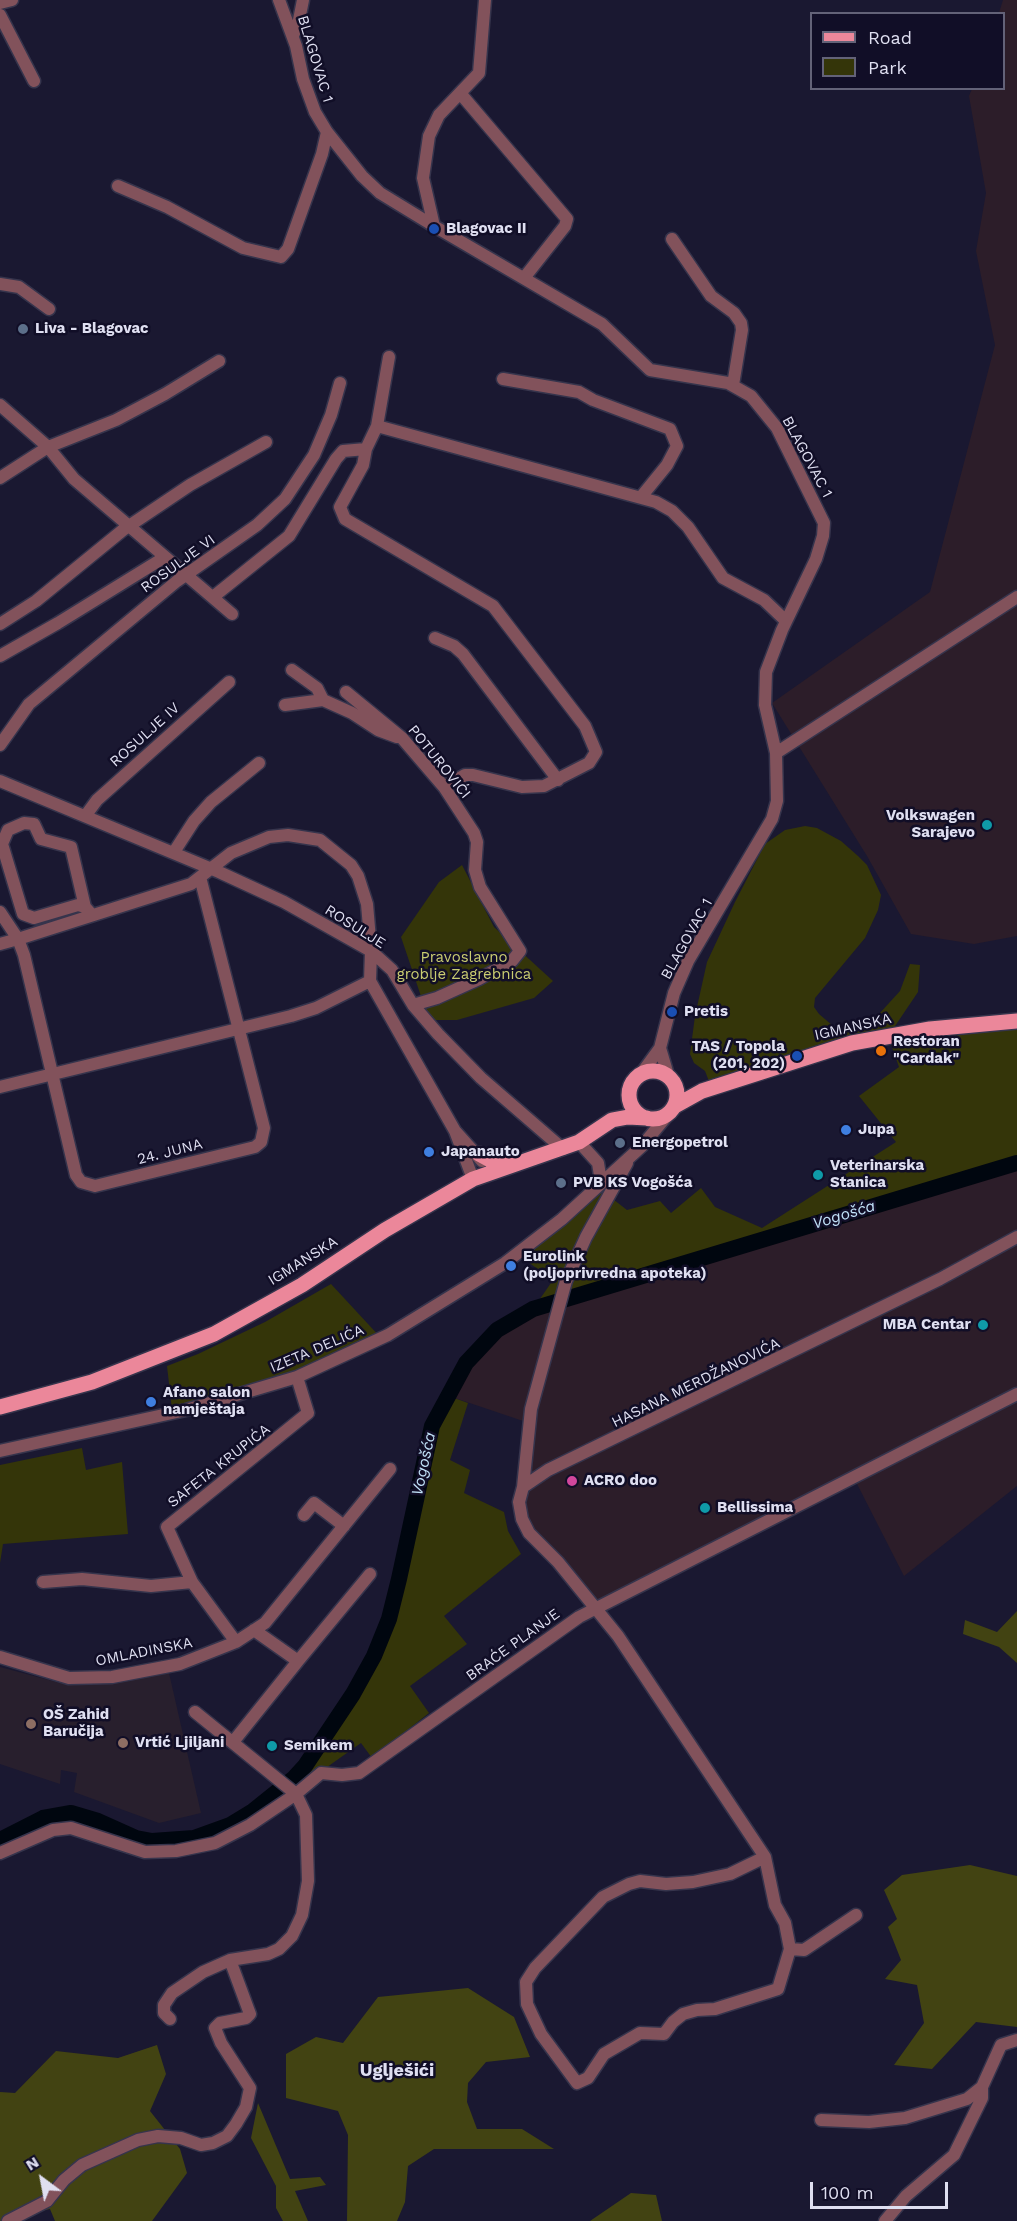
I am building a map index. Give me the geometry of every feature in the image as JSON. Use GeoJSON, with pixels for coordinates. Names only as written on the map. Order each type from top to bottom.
{"type":"FeatureCollection","features":[{"type":"Feature","properties":{"kind":"main road","name":"IGMANSKA"},"geometry":{"type":"LineString","coordinates":[[673,1109],[702,1091],[852,1043],[930,1029],[1017,1021]]}},
{"type":"Feature","properties":{"kind":"main road"},"geometry":{"type":"LineString","coordinates":[[672,1080],[677,1091],[673,1109],[657,1119],[648,1118],[633,1108],[630,1092],[633,1082],[641,1074],[655,1071],[702,1091]]}},
{"type":"Feature","properties":{"kind":"main road","name":"IGMANSKA"},"geometry":{"type":"LineString","coordinates":[[612,1120],[630,1092]]}},
{"type":"Feature","properties":{"kind":"main road","name":"IGMANSKA"},"geometry":{"type":"LineString","coordinates":[[0,1407],[92,1382],[214,1334],[302,1285],[385,1230],[473,1179],[579,1142],[612,1120],[628,1117],[648,1118]]}},
{"type":"Feature","properties":{"kind":"main road"},"geometry":{"type":"LineString","coordinates":[[478,1154],[490,1160],[511,1164]]}},
{"type":"Feature","properties":{"kind":"street"},"geometry":{"type":"LineString","coordinates":[[0,3],[12,0]]}},
{"type":"Feature","properties":{"kind":"street","name":"BLAGOVAC 1"},"geometry":{"type":"LineString","coordinates":[[279,0],[293,35],[315,112],[327,132],[362,176],[380,193],[602,324],[650,370],[733,385],[751,396],[777,428],[824,523],[823,536],[816,559],[786,621],[766,672],[765,705],[776,753],[777,801],[772,819],[688,961],[674,993],[660,1048]]}},
{"type":"Feature","properties":{"kind":"street"},"geometry":{"type":"LineString","coordinates":[[293,35],[298,25],[303,0]]}},
{"type":"Feature","properties":{"kind":"street"},"geometry":{"type":"LineString","coordinates":[[434,226],[425,194],[424,157],[429,136],[439,115],[478,73],[485,0]]}},
{"type":"Feature","properties":{"kind":"street"},"geometry":{"type":"LineString","coordinates":[[0,15],[34,81]]}},
{"type":"Feature","properties":{"kind":"street"},"geometry":{"type":"LineString","coordinates":[[460,93],[567,219],[565,226],[524,278]]}},
{"type":"Feature","properties":{"kind":"street"},"geometry":{"type":"LineString","coordinates":[[118,186],[167,207],[243,248],[281,257],[288,249],[322,154],[327,132]]}},
{"type":"Feature","properties":{"kind":"street"},"geometry":{"type":"LineString","coordinates":[[672,239],[711,296],[734,313],[741,323],[742,330],[733,385]]}},
{"type":"Feature","properties":{"kind":"street"},"geometry":{"type":"LineString","coordinates":[[0,284],[19,287],[49,309]]}},
{"type":"Feature","properties":{"kind":"street"},"geometry":{"type":"LineString","coordinates":[[389,357],[377,426],[366,449],[363,465],[340,507],[341,513],[345,519],[487,601],[502,614],[585,726],[594,747],[594,759],[558,780],[534,788],[465,775],[444,787]]}},
{"type":"Feature","properties":{"kind":"street"},"geometry":{"type":"LineString","coordinates":[[0,478],[48,447],[116,420],[219,361]]}},
{"type":"Feature","properties":{"kind":"street"},"geometry":{"type":"LineString","coordinates":[[503,379],[579,392],[593,400],[670,429],[677,446],[667,465],[641,497]]}},
{"type":"Feature","properties":{"kind":"street","name":"ROSULJE VI"},"geometry":{"type":"LineString","coordinates":[[0,745],[29,704],[187,574],[257,525],[285,499],[314,455],[332,415],[340,383]]}},
{"type":"Feature","properties":{"kind":"street"},"geometry":{"type":"LineString","coordinates":[[0,405],[48,447],[74,479],[232,614]]}},
{"type":"Feature","properties":{"kind":"street"},"geometry":{"type":"LineString","coordinates":[[377,426],[641,497],[672,512],[688,528],[723,578],[764,600],[786,621]]}},
{"type":"Feature","properties":{"kind":"street"},"geometry":{"type":"LineString","coordinates":[[0,624],[36,601],[129,526],[190,485],[266,442]]}},
{"type":"Feature","properties":{"kind":"street"},"geometry":{"type":"LineString","coordinates":[[213,597],[289,536],[343,451],[366,449]]}},
{"type":"Feature","properties":{"kind":"street"},"geometry":{"type":"LineString","coordinates":[[0,656],[165,557]]}},
{"type":"Feature","properties":{"kind":"street"},"geometry":{"type":"LineString","coordinates":[[776,753],[1016,595]]}},
{"type":"Feature","properties":{"kind":"street"},"geometry":{"type":"LineString","coordinates":[[435,638],[454,646],[463,654],[558,780]]}},
{"type":"Feature","properties":{"kind":"street"},"geometry":{"type":"LineString","coordinates":[[292,670],[317,688],[323,700]]}},
{"type":"Feature","properties":{"kind":"street","name":"ROSULJE IV"},"geometry":{"type":"LineString","coordinates":[[86,815],[97,800],[230,682]]}},
{"type":"Feature","properties":{"kind":"street","name":"POTUROVIĆI"},"geometry":{"type":"LineString","coordinates":[[346,692],[402,738],[444,787],[474,833],[477,842],[475,870],[480,887],[520,951],[512,961],[479,979],[437,998],[413,1005]]}},
{"type":"Feature","properties":{"kind":"street"},"geometry":{"type":"LineString","coordinates":[[285,705],[323,700],[352,713],[378,730],[402,738]]}},
{"type":"Feature","properties":{"kind":"street"},"geometry":{"type":"LineString","coordinates":[[174,852],[194,821],[211,802],[259,763]]}},
{"type":"Feature","properties":{"kind":"street","name":"ROSULJE"},"geometry":{"type":"LineString","coordinates":[[0,781],[210,868],[284,902],[371,951],[392,970],[413,1005],[438,1034],[481,1077],[562,1149]]}},
{"type":"Feature","properties":{"kind":"street"},"geometry":{"type":"LineString","coordinates":[[24,823],[34,824],[41,839],[71,847],[88,911],[78,905],[34,918],[23,914],[2,844],[8,830],[24,823]]}},
{"type":"Feature","properties":{"kind":"street"},"geometry":{"type":"LineString","coordinates":[[0,944],[88,911],[191,884],[231,853],[269,837],[288,835],[320,840],[351,865],[358,876],[367,904],[371,951],[369,981],[455,1131],[473,1179]]}},
{"type":"Feature","properties":{"kind":"street"},"geometry":{"type":"LineString","coordinates":[[200,877],[240,1029]]}},
{"type":"Feature","properties":{"kind":"street","name":"24. JUNA"},"geometry":{"type":"LineString","coordinates":[[0,912],[18,939],[27,965],[76,1175],[81,1182],[95,1186],[255,1147],[261,1142],[264,1128],[240,1029]]}},
{"type":"Feature","properties":{"kind":"street"},"geometry":{"type":"LineString","coordinates":[[0,1087],[240,1029],[316,1008],[369,981]]}},
{"type":"Feature","properties":{"kind":"street"},"geometry":{"type":"LineString","coordinates":[[641,1074],[660,1048]]}},
{"type":"Feature","properties":{"kind":"street"},"geometry":{"type":"LineString","coordinates":[[660,1048],[672,1080]]}},
{"type":"Feature","properties":{"kind":"street","name":"IZETA DELIĆA"},"geometry":{"type":"LineString","coordinates":[[0,1451],[186,1410],[297,1377],[404,1326],[505,1263],[562,1219],[642,1146],[673,1109]]}},
{"type":"Feature","properties":{"kind":"street"},"geometry":{"type":"LineString","coordinates":[[648,1118],[651,1135]]}},
{"type":"Feature","properties":{"kind":"street"},"geometry":{"type":"LineString","coordinates":[[455,1131],[478,1154],[488,1172]]}},
{"type":"Feature","properties":{"kind":"street"},"geometry":{"type":"LineString","coordinates":[[579,1142],[598,1162],[601,1182]]}},
{"type":"Feature","properties":{"kind":"street"},"geometry":{"type":"LineString","coordinates":[[632,1155],[586,1237],[566,1281],[531,1409],[523,1487],[519,1502],[522,1519],[529,1533],[558,1562],[597,1610],[667,1707],[765,1857],[776,1905],[785,1923],[790,1949],[778,1989],[715,2009],[683,2014],[664,2034],[640,2033],[604,2054],[588,2078],[577,2083],[541,2034],[527,2004],[526,1982],[535,1968],[603,1897],[640,1881],[666,1884],[730,1874],[765,1857]]}},
{"type":"Feature","properties":{"kind":"street","name":"HASANA MERDŽANOVIĆA"},"geometry":{"type":"LineString","coordinates":[[523,1487],[548,1470],[940,1280],[1017,1237]]}},
{"type":"Feature","properties":{"kind":"street","name":"SAFETA KRUPIĆA"},"geometry":{"type":"LineString","coordinates":[[236,1642],[192,1582],[167,1527],[308,1413],[297,1377]]}},
{"type":"Feature","properties":{"kind":"street","name":"BRAĆE PLANJE"},"geometry":{"type":"LineString","coordinates":[[0,1853],[53,1830],[71,1828],[144,1852],[197,1849],[227,1838],[321,1773],[342,1775],[359,1773],[560,1628],[1017,1394]]}},
{"type":"Feature","properties":{"kind":"street","name":"OMLADINSKA"},"geometry":{"type":"LineString","coordinates":[[0,1657],[69,1678],[112,1677],[180,1664],[236,1642],[265,1623],[390,1469]]}},
{"type":"Feature","properties":{"kind":"street"},"geometry":{"type":"LineString","coordinates":[[304,1515],[314,1503],[344,1526]]}},
{"type":"Feature","properties":{"kind":"street"},"geometry":{"type":"LineString","coordinates":[[233,1742],[370,1574]]}},
{"type":"Feature","properties":{"kind":"street"},"geometry":{"type":"LineString","coordinates":[[44,1582],[82,1579],[151,1586],[192,1582]]}},
{"type":"Feature","properties":{"kind":"street"},"geometry":{"type":"LineString","coordinates":[[254,1630],[298,1661]]}},
{"type":"Feature","properties":{"kind":"street"},"geometry":{"type":"LineString","coordinates":[[170,2019],[164,2013],[164,2005],[172,1994],[203,1972],[230,1960],[268,1954],[279,1949],[297,1928],[308,1881],[306,1815],[293,1792],[195,1712]]}},
{"type":"Feature","properties":{"kind":"street"},"geometry":{"type":"LineString","coordinates":[[790,1949],[804,1950],[856,1915]]}},
{"type":"Feature","properties":{"kind":"street"},"geometry":{"type":"LineString","coordinates":[[8,2221],[47,2201],[64,2180],[81,2165],[138,2140],[158,2136],[181,2138],[201,2145],[213,2143],[227,2136],[246,2107],[250,2088],[214,2028],[220,2023],[246,2018],[250,2014],[230,1960]]}},
{"type":"Feature","properties":{"kind":"street"},"geometry":{"type":"LineString","coordinates":[[885,2221],[906,2196],[954,2155],[982,2098],[982,2087],[1001,2045],[1017,2040]]}},
{"type":"Feature","properties":{"kind":"street"},"geometry":{"type":"LineString","coordinates":[[821,2120],[869,2122],[905,2118],[967,2099],[982,2087]]}},
{"type":"Feature","properties":{"kind":"shaded area"},"geometry":{"type":"Polygon","coordinates":[[[1003,0],[1017,0],[1017,936],[974,944],[911,934],[867,856],[772,703],[930,592],[995,345],[976,251],[986,193],[969,96],[972,90],[1005,90],[1005,12],[999,12],[1003,0]]]}},
{"type":"Feature","properties":{"kind":"shaded area"},"geometry":{"type":"Polygon","coordinates":[[[1017,1163],[1017,1486],[904,1576],[854,1478],[597,1610],[522,1519],[529,1423],[446,1395],[466,1363],[482,1344],[497,1330],[533,1309],[1017,1163]]]}},
{"type":"Feature","properties":{"kind":"shaded area"},"geometry":{"type":"Polygon","coordinates":[[[1017,1611],[1017,1663],[999,1647],[963,1634],[965,1620],[997,1632],[1017,1611]]]}},
{"type":"Feature","properties":{"kind":"shaded area","name":"Vrtić Ljiljani"},"geometry":{"type":"Polygon","coordinates":[[[0,1667],[64,1684],[124,1681],[169,1673],[201,1813],[159,1823],[74,1792],[77,1773],[61,1770],[60,1784],[0,1764],[0,1667]]]}},
{"type":"Feature","properties":{"kind":"shaded area"},"geometry":{"type":"Polygon","coordinates":[[[970,1865],[1017,1876],[1017,2027],[976,2022],[932,2069],[894,2065],[924,2023],[917,1985],[885,1979],[901,1960],[888,1927],[897,1919],[884,1890],[902,1875],[970,1865]]]}},
{"type":"Feature","properties":{"kind":"shaded area"},"geometry":{"type":"Polygon","coordinates":[[[468,1988],[514,2017],[530,2057],[486,2062],[468,2083],[467,2102],[477,2129],[522,2129],[554,2149],[434,2149],[408,2166],[405,2202],[397,2221],[347,2221],[348,2135],[338,2111],[286,2098],[286,2054],[316,2037],[343,2043],[378,1997],[468,1988]]]}},
{"type":"Feature","properties":{"kind":"shaded area"},"geometry":{"type":"Polygon","coordinates":[[[157,2045],[166,2074],[150,2111],[180,2149],[187,2173],[152,2221],[55,2221],[50,2209],[0,2221],[0,2092],[15,2093],[56,2051],[118,2058],[157,2045]]]}},
{"type":"Feature","properties":{"kind":"shaded area"},"geometry":{"type":"Polygon","coordinates":[[[258,2103],[290,2179],[320,2177],[326,2185],[295,2191],[308,2221],[283,2221],[276,2208],[276,2186],[251,2138],[258,2103]]]}},
{"type":"Feature","properties":{"kind":"shaded area"},"geometry":{"type":"Polygon","coordinates":[[[631,2193],[656,2195],[662,2221],[590,2221],[631,2193]]]}},
{"type":"Feature","properties":{"kind":"green space"},"geometry":{"type":"Polygon","coordinates":[[[805,826],[817,828],[841,841],[858,856],[867,865],[881,895],[878,910],[865,938],[815,998],[814,1007],[839,1031],[864,1025],[879,1014],[900,991],[910,964],[920,965],[918,992],[889,1035],[1017,1022],[1017,1163],[533,1309],[553,1280],[521,1257],[628,1159],[609,1196],[627,1210],[660,1201],[671,1213],[701,1188],[715,1207],[762,1228],[896,1142],[859,1096],[899,1067],[888,1036],[712,1089],[705,1071],[694,1063],[690,1054],[695,1016],[707,962],[735,902],[765,844],[785,830],[805,826]]]}},
{"type":"Feature","properties":{"kind":"green space","name":"Pravoslavno groblje Zagrebnica"},"geometry":{"type":"Polygon","coordinates":[[[462,865],[494,927],[553,981],[534,998],[457,1020],[429,1020],[401,937],[439,882],[462,865]]]}},
{"type":"Feature","properties":{"kind":"green space"},"geometry":{"type":"Polygon","coordinates":[[[331,1284],[381,1338],[334,1360],[172,1410],[167,1366],[265,1322],[331,1284]]]}},
{"type":"Feature","properties":{"kind":"green space"},"geometry":{"type":"Polygon","coordinates":[[[446,1395],[468,1403],[450,1460],[470,1470],[464,1493],[504,1512],[508,1531],[521,1554],[444,1616],[467,1644],[410,1686],[429,1713],[372,1758],[361,1743],[330,1765],[296,1794],[197,1849],[194,1838],[231,1825],[253,1811],[305,1766],[353,1694],[374,1656],[389,1619],[432,1426],[446,1395]]]}},
{"type":"Feature","properties":{"kind":"green space"},"geometry":{"type":"Polygon","coordinates":[[[82,1448],[86,1470],[122,1462],[128,1534],[3,1544],[0,1563],[0,1465],[82,1448]]]}},
{"type":"Feature","properties":{"kind":"waterway","name":"Vogošća"},"geometry":{"type":"LineString","coordinates":[[0,1840],[43,1818],[71,1813],[98,1821],[136,1838],[152,1841],[194,1838],[230,1825],[253,1811],[294,1778],[305,1766],[353,1694],[374,1656],[389,1619],[432,1426],[466,1363],[497,1330],[533,1309],[1017,1163]]}},
{"type":"Feature","properties":{"kind":"place","name":"Blagovac II"},"geometry":{"type":"Point","coordinates":[434,229]}},
{"type":"Feature","properties":{"kind":"place","name":"Liva - Blagovac"},"geometry":{"type":"Point","coordinates":[23,329]}},
{"type":"Feature","properties":{"kind":"place","name":"Volkswagen Sarajevo"},"geometry":{"type":"Point","coordinates":[987,825]}},
{"type":"Feature","properties":{"kind":"place","name":"Pretis"},"geometry":{"type":"Point","coordinates":[672,1012]}},
{"type":"Feature","properties":{"kind":"place","name":"Restoran \"Cardak\""},"geometry":{"type":"Point","coordinates":[881,1051]}},
{"type":"Feature","properties":{"kind":"place","name":"TAS / Topola (201, 202)"},"geometry":{"type":"Point","coordinates":[797,1056]}},
{"type":"Feature","properties":{"kind":"place","name":"Jupa"},"geometry":{"type":"Point","coordinates":[846,1130]}},
{"type":"Feature","properties":{"kind":"place","name":"Energopetrol"},"geometry":{"type":"Point","coordinates":[620,1143]}},
{"type":"Feature","properties":{"kind":"place","name":"Japanauto"},"geometry":{"type":"Point","coordinates":[429,1152]}},
{"type":"Feature","properties":{"kind":"place","name":"Veterinarska Stanica"},"geometry":{"type":"Point","coordinates":[818,1175]}},
{"type":"Feature","properties":{"kind":"place","name":"PVB KS Vogošća"},"geometry":{"type":"Point","coordinates":[561,1183]}},
{"type":"Feature","properties":{"kind":"place","name":"Eurolink (poljoprivredna apoteka)"},"geometry":{"type":"Point","coordinates":[511,1266]}},
{"type":"Feature","properties":{"kind":"place","name":"MBA Centar"},"geometry":{"type":"Point","coordinates":[983,1325]}},
{"type":"Feature","properties":{"kind":"place","name":"Afano salon namještaja"},"geometry":{"type":"Point","coordinates":[151,1402]}},
{"type":"Feature","properties":{"kind":"place","name":"ACRO doo"},"geometry":{"type":"Point","coordinates":[572,1481]}},
{"type":"Feature","properties":{"kind":"place","name":"Bellissima"},"geometry":{"type":"Point","coordinates":[705,1508]}},
{"type":"Feature","properties":{"kind":"place","name":"OŠ Zahid Baručija"},"geometry":{"type":"Point","coordinates":[31,1724]}},
{"type":"Feature","properties":{"kind":"place","name":"Vrtić Ljiljani"},"geometry":{"type":"Point","coordinates":[123,1743]}},
{"type":"Feature","properties":{"kind":"place","name":"Semikem"},"geometry":{"type":"Point","coordinates":[272,1746]}},
{"type":"Feature","properties":{"kind":"district","name":"Uglješići"},"geometry":{"type":"Point","coordinates":[397,2071]}}]}
